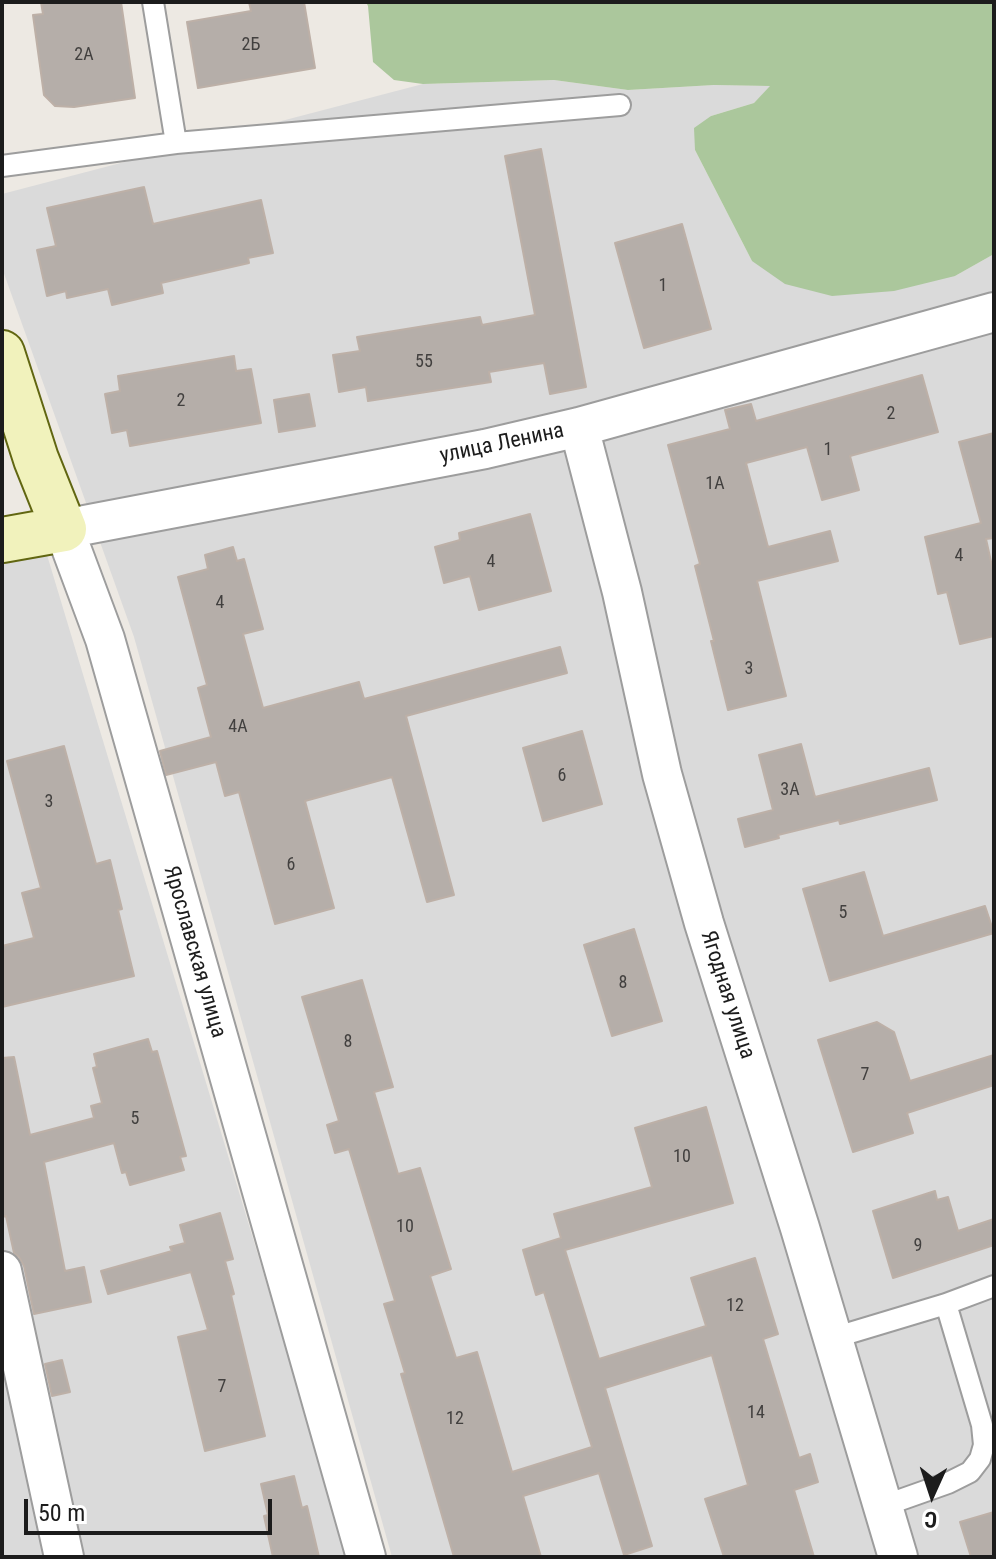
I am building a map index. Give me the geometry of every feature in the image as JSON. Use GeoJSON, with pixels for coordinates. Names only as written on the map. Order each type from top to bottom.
{"type":"FeatureCollection","features":[{"type":"Feature","properties":{"kind":"main road","name":"Ярославская улица"},"geometry":{"type":"LineString","coordinates":[[2,353],[36,459],[64,529]]}},
{"type":"Feature","properties":{"kind":"main road","name":"улица Ленина"},"geometry":{"type":"LineString","coordinates":[[2,540],[64,529]]}},
{"type":"Feature","properties":{"kind":"street","name":"улица Ленина"},"geometry":{"type":"LineString","coordinates":[[64,529],[485,449],[579,427],[994,312]]}},
{"type":"Feature","properties":{"kind":"street","name":"Ягодная улица"},"geometry":{"type":"LineString","coordinates":[[579,427],[622,592],[662,774],[704,923],[800,1228],[898,1557]]}},
{"type":"Feature","properties":{"kind":"street","name":"Ярославская улица"},"geometry":{"type":"LineString","coordinates":[[64,529],[105,639],[366,1557]]}},
{"type":"Feature","properties":{"kind":"street"},"geometry":{"type":"LineString","coordinates":[[2,1271],[64,1557]]}},
{"type":"Feature","properties":{"kind":"lane"},"geometry":{"type":"LineString","coordinates":[[153,2],[176,143]]}},
{"type":"Feature","properties":{"kind":"lane"},"geometry":{"type":"LineString","coordinates":[[2,166],[176,143],[620,105]]}},
{"type":"Feature","properties":{"kind":"lane"},"geometry":{"type":"LineString","coordinates":[[833,1338],[994,1286]]}},
{"type":"Feature","properties":{"kind":"lane"},"geometry":{"type":"LineString","coordinates":[[883,1506],[948,1483],[970,1472],[980,1459],[984,1445],[982,1425],[946,1304]]}},
{"type":"Feature","properties":{"kind":"shaded area"},"geometry":{"type":"Polygon","coordinates":[[[554,80],[628,90],[714,85],[772,86],[754,103],[711,116],[695,150],[752,261],[955,276],[994,254],[994,1557],[392,1557],[134,637],[2,268],[2,194],[423,84],[554,80]]]}},
{"type":"Feature","properties":{"kind":"shaded area"},"geometry":{"type":"Polygon","coordinates":[[[47,555],[349,1557],[2,1557],[2,564],[47,555]]]}},
{"type":"Feature","properties":{"kind":"green space"},"geometry":{"type":"Polygon","coordinates":[[[366,2],[994,2],[994,254],[955,276],[894,291],[832,296],[785,284],[752,261],[695,150],[694,128],[711,116],[754,103],[770,86],[714,85],[628,90],[554,80],[423,84],[394,80],[373,62],[366,2]]]}},
{"type":"Feature","properties":{"kind":"building"},"geometry":{"type":"Polygon","coordinates":[[[41,2],[121,2],[135,98],[74,107],[55,106],[44,95],[33,15],[43,14],[41,2]]]}},
{"type":"Feature","properties":{"kind":"building"},"geometry":{"type":"Polygon","coordinates":[[[249,2],[304,2],[315,68],[198,88],[187,22],[251,11],[249,2]]]}},
{"type":"Feature","properties":{"kind":"building"},"geometry":{"type":"Polygon","coordinates":[[[541,149],[586,387],[550,394],[544,363],[489,372],[491,382],[368,401],[366,387],[339,392],[333,355],[360,351],[357,337],[480,317],[482,325],[535,315],[505,156],[541,149]]]}},
{"type":"Feature","properties":{"kind":"building"},"geometry":{"type":"Polygon","coordinates":[[[144,187],[153,224],[261,200],[273,253],[248,258],[249,263],[161,283],[163,293],[112,305],[108,289],[67,298],[66,291],[47,296],[37,250],[56,246],[47,208],[144,187]]]}},
{"type":"Feature","properties":{"kind":"building"},"geometry":{"type":"Polygon","coordinates":[[[682,224],[711,329],[644,348],[615,243],[682,224]]]}},
{"type":"Feature","properties":{"kind":"building"},"geometry":{"type":"Polygon","coordinates":[[[234,356],[236,371],[251,369],[261,423],[130,446],[127,430],[112,433],[105,394],[120,391],[118,376],[234,356]]]}},
{"type":"Feature","properties":{"kind":"building"},"geometry":{"type":"Polygon","coordinates":[[[922,375],[938,432],[850,456],[859,490],[822,500],[807,447],[746,463],[768,547],[830,531],[838,561],[757,581],[786,696],[728,710],[695,566],[700,564],[668,445],[730,429],[725,410],[751,404],[756,421],[922,375]]]}},
{"type":"Feature","properties":{"kind":"building"},"geometry":{"type":"Polygon","coordinates":[[[309,394],[315,426],[279,432],[274,400],[309,394]]]}},
{"type":"Feature","properties":{"kind":"building"},"geometry":{"type":"Polygon","coordinates":[[[994,433],[994,538],[986,539],[994,575],[994,636],[960,644],[947,592],[938,594],[925,537],[981,523],[959,442],[994,433]]]}},
{"type":"Feature","properties":{"kind":"building"},"geometry":{"type":"Polygon","coordinates":[[[530,514],[551,591],[479,610],[470,576],[444,583],[435,547],[460,540],[459,533],[530,514]]]}},
{"type":"Feature","properties":{"kind":"building"},"geometry":{"type":"Polygon","coordinates":[[[233,547],[237,561],[244,559],[263,629],[243,634],[263,708],[359,682],[364,699],[560,647],[567,673],[406,716],[454,895],[427,902],[392,777],[305,801],[334,908],[275,924],[239,792],[225,796],[216,762],[166,775],[160,751],[211,737],[198,688],[207,685],[178,577],[208,569],[205,555],[233,547]]]}},
{"type":"Feature","properties":{"kind":"building"},"geometry":{"type":"Polygon","coordinates":[[[582,731],[602,804],[543,821],[523,748],[582,731]]]}},
{"type":"Feature","properties":{"kind":"building"},"geometry":{"type":"Polygon","coordinates":[[[801,744],[815,797],[929,768],[937,800],[840,824],[839,820],[778,835],[779,838],[745,847],[738,819],[773,810],[759,755],[801,744]]]}},
{"type":"Feature","properties":{"kind":"building"},"geometry":{"type":"Polygon","coordinates":[[[64,746],[96,864],[110,860],[134,976],[2,1007],[2,946],[34,938],[22,893],[41,888],[7,761],[64,746]]]}},
{"type":"Feature","properties":{"kind":"building"},"geometry":{"type":"Polygon","coordinates":[[[864,872],[883,936],[985,906],[994,933],[830,981],[803,889],[864,872]]]}},
{"type":"Feature","properties":{"kind":"building"},"geometry":{"type":"Polygon","coordinates":[[[634,929],[662,1021],[612,1036],[584,945],[634,929]]]}},
{"type":"Feature","properties":{"kind":"building"},"geometry":{"type":"Polygon","coordinates":[[[362,980],[393,1087],[374,1092],[398,1174],[420,1168],[451,1269],[430,1276],[456,1358],[477,1352],[512,1472],[592,1447],[544,1292],[536,1295],[523,1250],[561,1238],[554,1214],[652,1187],[635,1128],[706,1107],[733,1203],[565,1250],[599,1359],[706,1326],[691,1278],[755,1258],[778,1334],[763,1339],[799,1458],[810,1454],[818,1482],[794,1490],[814,1557],[724,1557],[705,1499],[748,1485],[712,1355],[605,1388],[652,1546],[624,1555],[599,1473],[523,1496],[541,1557],[454,1557],[384,1304],[395,1301],[349,1149],[335,1153],[327,1125],[339,1121],[302,997],[362,980]]]}},
{"type":"Feature","properties":{"kind":"building"},"geometry":{"type":"Polygon","coordinates":[[[877,1022],[894,1032],[910,1081],[994,1055],[994,1085],[907,1113],[913,1133],[853,1152],[818,1040],[877,1022]]]}},
{"type":"Feature","properties":{"kind":"building"},"geometry":{"type":"Polygon","coordinates":[[[148,1039],[152,1052],[157,1051],[186,1156],[180,1157],[184,1170],[130,1185],[126,1172],[122,1173],[114,1143],[44,1162],[65,1271],[84,1267],[91,1302],[34,1314],[24,1266],[14,1253],[6,1216],[2,1217],[2,1058],[14,1057],[30,1135],[94,1118],[91,1106],[102,1103],[93,1068],[97,1067],[94,1054],[148,1039]]]}},
{"type":"Feature","properties":{"kind":"building"},"geometry":{"type":"Polygon","coordinates":[[[935,1191],[937,1200],[948,1197],[958,1231],[994,1219],[994,1245],[893,1278],[873,1211],[935,1191]]]}},
{"type":"Feature","properties":{"kind":"building"},"geometry":{"type":"Polygon","coordinates":[[[220,1213],[233,1259],[225,1261],[234,1294],[231,1295],[265,1436],[205,1451],[178,1337],[208,1330],[191,1272],[108,1294],[101,1271],[172,1251],[170,1247],[185,1243],[180,1225],[220,1213]]]}},
{"type":"Feature","properties":{"kind":"building"},"geometry":{"type":"Polygon","coordinates":[[[62,1360],[70,1392],[52,1396],[45,1364],[62,1360]]]}},
{"type":"Feature","properties":{"kind":"building"},"geometry":{"type":"Polygon","coordinates":[[[294,1476],[302,1508],[307,1506],[319,1557],[273,1557],[261,1484],[294,1476]]]}},
{"type":"Feature","properties":{"kind":"building"},"geometry":{"type":"Polygon","coordinates":[[[994,1512],[994,1557],[971,1557],[960,1522],[994,1512]]]}}]}
